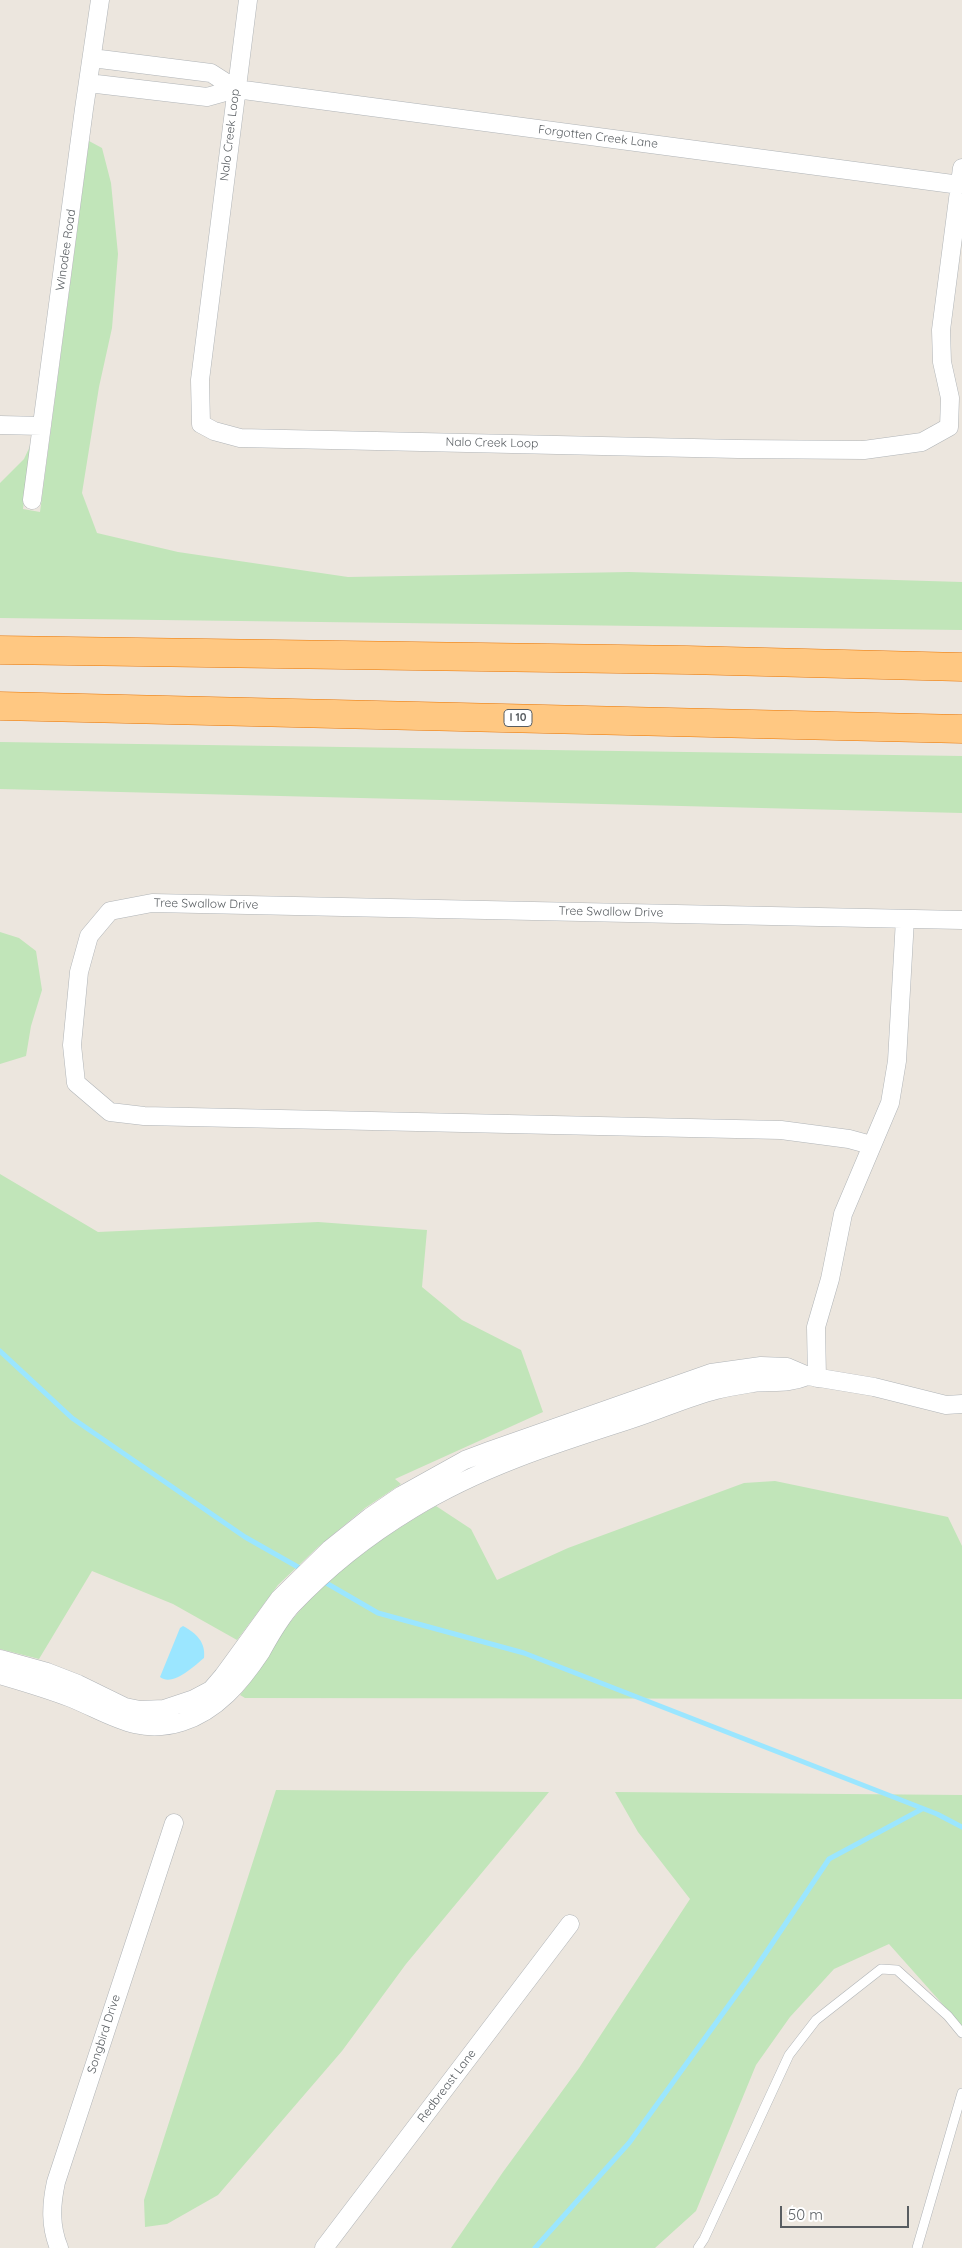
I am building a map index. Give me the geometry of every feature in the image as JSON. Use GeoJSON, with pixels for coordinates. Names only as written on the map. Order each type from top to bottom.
{"type":"FeatureCollection","features":[{"type":"Feature","properties":{"kind":"highway"},"geometry":{"type":"LineString","coordinates":[[0,650],[688,660],[962,667]]}},
{"type":"Feature","properties":{"kind":"highway","name":"I 10"},"geometry":{"type":"LineString","coordinates":[[0,706],[962,729]]}},
{"type":"Feature","properties":{"kind":"street","name":"Winodee Road"},"geometry":{"type":"LineString","coordinates":[[32,500],[100,0]]}},
{"type":"Feature","properties":{"kind":"street","name":"Nalo Creek Loop"},"geometry":{"type":"LineString","coordinates":[[248,0],[200,380],[201,424],[214,431],[240,438],[777,450],[864,450],[922,442],[949,427],[950,398],[942,362],[942,330],[961,177]]}},
{"type":"Feature","properties":{"kind":"street","name":"Forgotten Creek Lane"},"geometry":{"type":"LineString","coordinates":[[92,58],[211,73],[236,89]]}},
{"type":"Feature","properties":{"kind":"street","name":"Forgotten Creek Lane"},"geometry":{"type":"LineString","coordinates":[[88,83],[207,96],[236,89],[961,177]]}},
{"type":"Feature","properties":{"kind":"street"},"geometry":{"type":"LineString","coordinates":[[0,425],[42,426]]}},
{"type":"Feature","properties":{"kind":"street","name":"Tree Swallow Drive"},"geometry":{"type":"LineString","coordinates":[[871,1144],[849,1139],[781,1130],[144,1116],[110,1112],[76,1083],[72,1045],[79,972],[88,936],[110,911],[152,902],[962,920]]}},
{"type":"Feature","properties":{"kind":"street"},"geometry":{"type":"LineString","coordinates":[[813,1377],[816,1327],[830,1280],[844,1214],[871,1144],[890,1103],[897,1062],[905,918]]}},
{"type":"Feature","properties":{"kind":"street"},"geometry":{"type":"LineString","coordinates":[[0,1659],[47,1672],[117,1720],[155,1727],[182,1722],[216,1705],[230,1693],[244,1676],[285,1602],[337,1554],[453,1486],[570,1431],[679,1384],[711,1373],[761,1366],[788,1367],[813,1377],[874,1387],[946,1405],[962,1404]]}},
{"type":"Feature","properties":{"kind":"street"},"geometry":{"type":"LineString","coordinates":[[570,1431],[684,1401],[714,1391],[754,1383],[792,1382],[813,1377]]}},
{"type":"Feature","properties":{"kind":"street"},"geometry":{"type":"LineString","coordinates":[[679,1384],[684,1401]]}},
{"type":"Feature","properties":{"kind":"street"},"geometry":{"type":"LineString","coordinates":[[0,1675],[76,1691]]}},
{"type":"Feature","properties":{"kind":"street","name":"Songbird Drive"},"geometry":{"type":"LineString","coordinates":[[59,2248],[52,2224],[52,2204],[56,2182],[174,1823]]}},
{"type":"Feature","properties":{"kind":"street","name":"Redbreast Lane"},"geometry":{"type":"LineString","coordinates":[[324,2248],[570,1924]]}},
{"type":"Feature","properties":{"kind":"lane"},"geometry":{"type":"LineString","coordinates":[[698,2248],[704,2239],[789,2055],[816,2020],[881,1969],[897,1970],[948,2016],[962,2032]]}},
{"type":"Feature","properties":{"kind":"lane"},"geometry":{"type":"LineString","coordinates":[[918,2248],[962,2093]]}},
{"type":"Feature","properties":{"kind":"green space"},"geometry":{"type":"Polygon","coordinates":[[[89,141],[102,148],[111,183],[118,254],[112,328],[99,387],[82,493],[97,533],[178,552],[348,577],[629,572],[962,582],[962,630],[0,618],[0,483],[24,459],[31,444],[23,509],[40,512],[89,141]]]}},
{"type":"Feature","properties":{"kind":"green space"},"geometry":{"type":"Polygon","coordinates":[[[0,742],[962,756],[962,813],[0,789],[0,742]]]}},
{"type":"Feature","properties":{"kind":"green space"},"geometry":{"type":"Polygon","coordinates":[[[0,932],[19,938],[36,951],[42,990],[31,1026],[26,1056],[0,1064],[0,932]]]}},
{"type":"Feature","properties":{"kind":"green space"},"geometry":{"type":"Polygon","coordinates":[[[0,1174],[98,1232],[318,1222],[427,1230],[422,1287],[462,1320],[521,1350],[543,1412],[395,1479],[401,1484],[365,1508],[318,1547],[278,1585],[237,1640],[173,1604],[92,1571],[39,1659],[0,1649],[0,1174]]]}},
{"type":"Feature","properties":{"kind":"green space"},"geometry":{"type":"Polygon","coordinates":[[[775,1481],[948,1517],[962,1546],[962,1699],[245,1698],[240,1695],[289,1623],[327,1583],[380,1541],[436,1506],[471,1529],[497,1580],[568,1548],[744,1483],[775,1481]]]}},
{"type":"Feature","properties":{"kind":"green space"},"geometry":{"type":"Polygon","coordinates":[[[276,1790],[549,1792],[406,1964],[342,2051],[218,2195],[167,2224],[145,2227],[144,2200],[276,1790]]]}},
{"type":"Feature","properties":{"kind":"green space"},"geometry":{"type":"Polygon","coordinates":[[[615,1792],[962,1795],[962,2026],[889,1944],[834,1969],[790,2017],[756,2065],[696,2211],[655,2248],[451,2248],[503,2172],[579,2068],[690,1899],[638,1832],[615,1792]]]}},
{"type":"Feature","properties":{"kind":"water"},"geometry":{"type":"Polygon","coordinates":[[[183,1626],[192,1632],[202,1643],[204,1658],[183,1674],[171,1679],[165,1679],[160,1677],[180,1628],[183,1626]]]}},
{"type":"Feature","properties":{"kind":"waterway"},"geometry":{"type":"LineString","coordinates":[[0,1351],[72,1418],[245,1537],[305,1571]]}},
{"type":"Feature","properties":{"kind":"waterway"},"geometry":{"type":"LineString","coordinates":[[321,1580],[378,1613],[524,1653],[937,1814],[962,1827]]}},
{"type":"Feature","properties":{"kind":"waterway"},"geometry":{"type":"LineString","coordinates":[[535,2248],[629,2143],[755,1969],[829,1859],[922,1809]]}}]}
